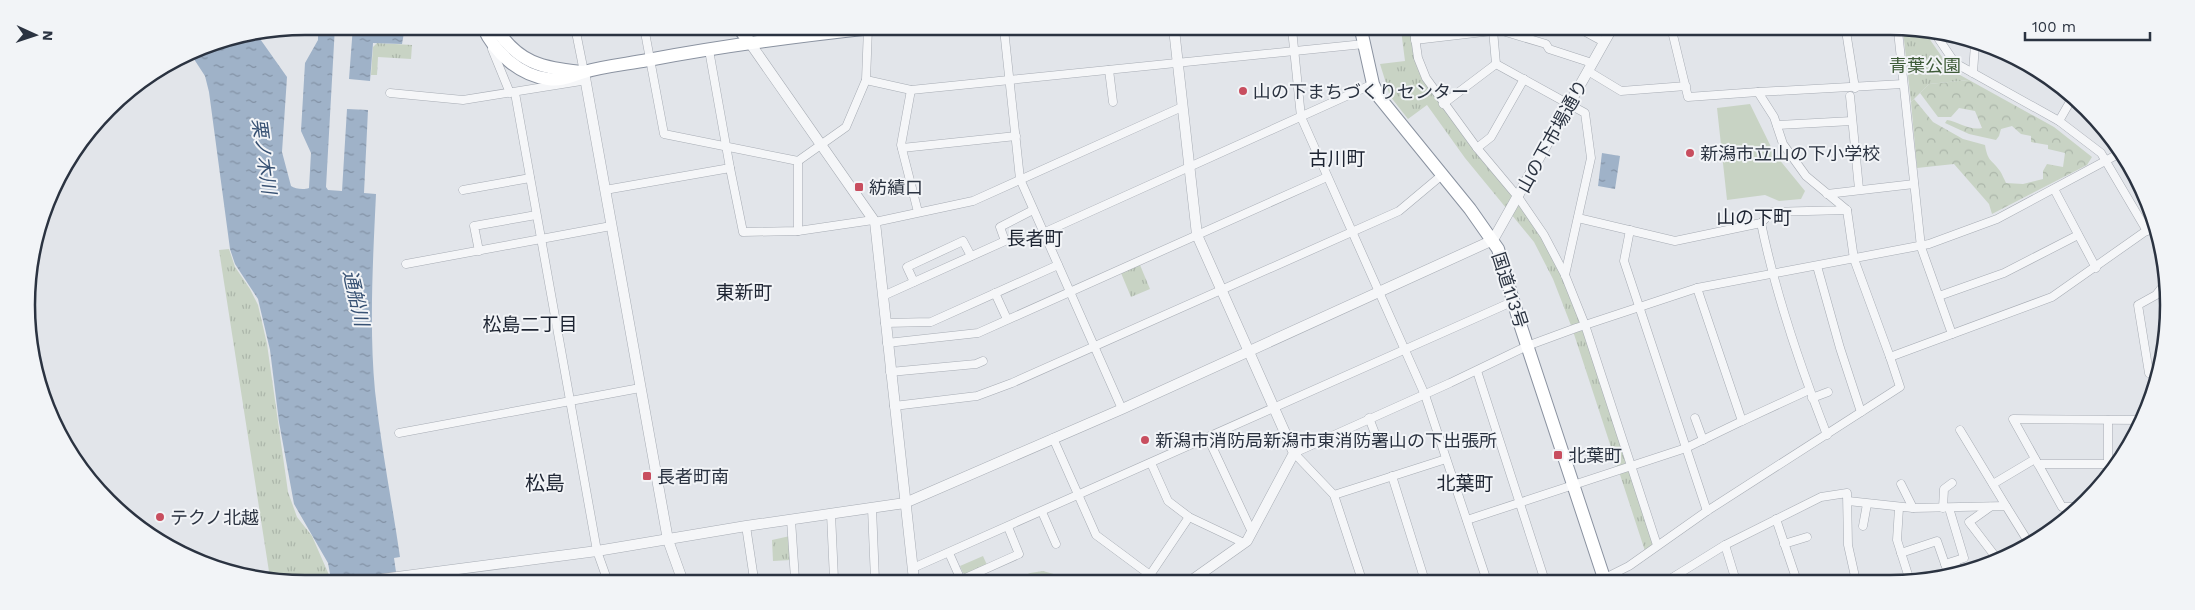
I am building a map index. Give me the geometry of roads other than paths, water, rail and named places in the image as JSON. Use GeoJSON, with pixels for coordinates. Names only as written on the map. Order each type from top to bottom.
{"type":"FeatureCollection","features":[{"type":"Feature","properties":{"kind":"highway"},"geometry":{"type":"LineString","coordinates":[[496,35],[532,63],[544,67],[584,72],[750,43],[813,35]]}},
{"type":"Feature","properties":{"kind":"highway"},"geometry":{"type":"LineString","coordinates":[[744,35],[750,43]]}},
{"type":"Feature","properties":{"kind":"highway","name":"国道113号"},"geometry":{"type":"LineString","coordinates":[[1362,35],[1373,84],[1380,97],[1493,240],[1498,249],[1527,346],[1601,575]]}},
{"type":"Feature","properties":{"kind":"street"},"geometry":{"type":"LineString","coordinates":[[491,35],[513,93],[597,552],[606,575]]}},
{"type":"Feature","properties":{"kind":"street"},"geometry":{"type":"LineString","coordinates":[[577,35],[668,540],[681,575]]}},
{"type":"Feature","properties":{"kind":"street"},"geometry":{"type":"LineString","coordinates":[[646,35],[664,134],[798,160],[846,127],[866,80],[868,35]]}},
{"type":"Feature","properties":{"kind":"street"},"geometry":{"type":"LineString","coordinates":[[1005,35],[1020,179],[1122,409]]}},
{"type":"Feature","properties":{"kind":"street"},"geometry":{"type":"LineString","coordinates":[[1175,35],[1196,235],[1294,453],[1334,495],[1360,575]]}},
{"type":"Feature","properties":{"kind":"street"},"geometry":{"type":"LineString","coordinates":[[1292,35],[1301,117],[1425,395],[1485,575]]}},
{"type":"Feature","properties":{"kind":"street"},"geometry":{"type":"LineString","coordinates":[[1414,35],[1418,58],[1426,78],[1476,148],[1518,197],[1544,235],[1565,275],[1584,325],[1657,545]]}},
{"type":"Feature","properties":{"kind":"street"},"geometry":{"type":"LineString","coordinates":[[1415,40],[1455,35]]}},
{"type":"Feature","properties":{"kind":"street"},"geometry":{"type":"LineString","coordinates":[[1495,35],[1496,64]]}},
{"type":"Feature","properties":{"kind":"street"},"geometry":{"type":"LineString","coordinates":[[1513,35],[1546,44],[1550,49],[1590,67],[1621,91],[1686,86]]}},
{"type":"Feature","properties":{"kind":"street"},"geometry":{"type":"LineString","coordinates":[[1591,35],[1604,42]]}},
{"type":"Feature","properties":{"kind":"street","name":"山の下市場通り"},"geometry":{"type":"LineString","coordinates":[[1493,240],[1608,35]]}},
{"type":"Feature","properties":{"kind":"street"},"geometry":{"type":"LineString","coordinates":[[1673,35],[1688,97],[1903,84]]}},
{"type":"Feature","properties":{"kind":"street"},"geometry":{"type":"LineString","coordinates":[[1847,35],[1855,88]]}},
{"type":"Feature","properties":{"kind":"street"},"geometry":{"type":"LineString","coordinates":[[1898,35],[1921,247],[1952,334]]}},
{"type":"Feature","properties":{"kind":"street"},"geometry":{"type":"LineString","coordinates":[[1939,39],[1955,63],[2059,122],[2101,154],[2149,227]]}},
{"type":"Feature","properties":{"kind":"street"},"geometry":{"type":"LineString","coordinates":[[750,43],[874,221],[914,575]]}},
{"type":"Feature","properties":{"kind":"street"},"geometry":{"type":"LineString","coordinates":[[866,80],[912,90],[1364,44]]}},
{"type":"Feature","properties":{"kind":"street"},"geometry":{"type":"LineString","coordinates":[[1973,73],[1975,48]]}},
{"type":"Feature","properties":{"kind":"street"},"geometry":{"type":"LineString","coordinates":[[709,50],[743,232],[798,231],[874,221],[973,201],[1182,107]]}},
{"type":"Feature","properties":{"kind":"street"},"geometry":{"type":"LineString","coordinates":[[1443,104],[1496,64]]}},
{"type":"Feature","properties":{"kind":"street"},"geometry":{"type":"LineString","coordinates":[[1496,64],[1585,113],[1591,158],[1565,275]]}},
{"type":"Feature","properties":{"kind":"street"},"geometry":{"type":"LineString","coordinates":[[1109,70],[1113,102]]}},
{"type":"Feature","properties":{"kind":"street"},"geometry":{"type":"LineString","coordinates":[[390,93],[463,100],[581,81],[584,72]]}},
{"type":"Feature","properties":{"kind":"street"},"geometry":{"type":"LineString","coordinates":[[1476,148],[1491,137],[1524,79]]}},
{"type":"Feature","properties":{"kind":"street"},"geometry":{"type":"LineString","coordinates":[[1043,233],[1189,169],[1373,84]]}},
{"type":"Feature","properties":{"kind":"street"},"geometry":{"type":"LineString","coordinates":[[912,90],[901,145],[918,212]]}},
{"type":"Feature","properties":{"kind":"street"},"geometry":{"type":"LineString","coordinates":[[1612,575],[1629,566],[1706,511],[1900,387],[1854,259],[1847,210],[1806,176],[1784,144],[1777,125],[1758,92]]}},
{"type":"Feature","properties":{"kind":"street"},"geometry":{"type":"LineString","coordinates":[[1850,96],[1859,189]]}},
{"type":"Feature","properties":{"kind":"street"},"geometry":{"type":"LineString","coordinates":[[2059,122],[2069,103]]}},
{"type":"Feature","properties":{"kind":"street"},"geometry":{"type":"LineString","coordinates":[[1777,125],[1852,121]]}},
{"type":"Feature","properties":{"kind":"street"},"geometry":{"type":"LineString","coordinates":[[902,148],[1016,136]]}},
{"type":"Feature","properties":{"kind":"street"},"geometry":{"type":"LineString","coordinates":[[1199,575],[1244,543],[1252,532],[1294,453],[1369,418],[1425,395],[1527,346],[1638,306],[1697,288],[1921,247],[1997,219],[2115,156]]}},
{"type":"Feature","properties":{"kind":"street"},"geometry":{"type":"LineString","coordinates":[[798,160],[798,231]]}},
{"type":"Feature","properties":{"kind":"street"},"geometry":{"type":"LineString","coordinates":[[605,190],[730,168]]}},
{"type":"Feature","properties":{"kind":"street"},"geometry":{"type":"LineString","coordinates":[[894,406],[977,396],[1012,383],[1399,211],[1442,175]]}},
{"type":"Feature","properties":{"kind":"street"},"geometry":{"type":"LineString","coordinates":[[887,343],[978,333],[1327,177]]}},
{"type":"Feature","properties":{"kind":"street"},"geometry":{"type":"LineString","coordinates":[[463,190],[530,178]]}},
{"type":"Feature","properties":{"kind":"street"},"geometry":{"type":"LineString","coordinates":[[1827,194],[1914,184]]}},
{"type":"Feature","properties":{"kind":"street"},"geometry":{"type":"LineString","coordinates":[[2054,189],[2096,268]]}},
{"type":"Feature","properties":{"kind":"street"},"geometry":{"type":"LineString","coordinates":[[882,296],[1005,240],[1000,227],[1033,210]]}},
{"type":"Feature","properties":{"kind":"street"},"geometry":{"type":"LineString","coordinates":[[1578,218],[1674,241],[1761,223],[1772,212],[1847,210]]}},
{"type":"Feature","properties":{"kind":"street"},"geometry":{"type":"LineString","coordinates":[[479,251],[474,226],[536,215]]}},
{"type":"Feature","properties":{"kind":"street"},"geometry":{"type":"LineString","coordinates":[[1761,223],[1772,274],[1811,394],[1827,435]]}},
{"type":"Feature","properties":{"kind":"street"},"geometry":{"type":"LineString","coordinates":[[406,264],[611,226]]}},
{"type":"Feature","properties":{"kind":"street"},"geometry":{"type":"LineString","coordinates":[[1890,357],[2052,297],[2149,229]]}},
{"type":"Feature","properties":{"kind":"street"},"geometry":{"type":"LineString","coordinates":[[1630,230],[1624,261],[1706,511]]}},
{"type":"Feature","properties":{"kind":"street"},"geometry":{"type":"LineString","coordinates":[[1939,296],[2004,273],[2078,235]]}},
{"type":"Feature","properties":{"kind":"street"},"geometry":{"type":"LineString","coordinates":[[914,282],[907,267],[963,240],[971,256]]}},
{"type":"Feature","properties":{"kind":"street"},"geometry":{"type":"LineString","coordinates":[[416,575],[597,552],[746,526],[905,503],[1122,409],[1493,240]]}},
{"type":"Feature","properties":{"kind":"street"},"geometry":{"type":"LineString","coordinates":[[885,323],[931,322],[1058,265]]}},
{"type":"Feature","properties":{"kind":"street"},"geometry":{"type":"LineString","coordinates":[[1817,266],[1840,348],[1862,412]]}},
{"type":"Feature","properties":{"kind":"street"},"geometry":{"type":"LineString","coordinates":[[1697,288],[1742,421]]}},
{"type":"Feature","properties":{"kind":"street"},"geometry":{"type":"LineString","coordinates":[[2151,373],[2149,373],[2138,305],[2156,295],[2159,291]]}},
{"type":"Feature","properties":{"kind":"street"},"geometry":{"type":"LineString","coordinates":[[995,293],[1007,319]]}},
{"type":"Feature","properties":{"kind":"street"},"geometry":{"type":"LineString","coordinates":[[913,568],[1208,438],[1404,348],[1514,301]]}},
{"type":"Feature","properties":{"kind":"street"},"geometry":{"type":"LineString","coordinates":[[890,372],[976,364],[983,361]]}},
{"type":"Feature","properties":{"kind":"street"},"geometry":{"type":"LineString","coordinates":[[1477,371],[1543,575]]}},
{"type":"Feature","properties":{"kind":"street"},"geometry":{"type":"LineString","coordinates":[[399,433],[640,388]]}},
{"type":"Feature","properties":{"kind":"street"},"geometry":{"type":"LineString","coordinates":[[1467,520],[1686,448],[1742,421],[1811,394],[1828,392]]}},
{"type":"Feature","properties":{"kind":"street"},"geometry":{"type":"LineString","coordinates":[[1369,418],[1376,436]]}},
{"type":"Feature","properties":{"kind":"street"},"geometry":{"type":"LineString","coordinates":[[1695,418],[1703,440]]}},
{"type":"Feature","properties":{"kind":"street"},"geometry":{"type":"LineString","coordinates":[[2069,507],[2062,507],[2013,419],[2134,420]]}},
{"type":"Feature","properties":{"kind":"street"},"geometry":{"type":"LineString","coordinates":[[2108,420],[2111,460]]}},
{"type":"Feature","properties":{"kind":"street"},"geometry":{"type":"LineString","coordinates":[[1960,430],[2026,539]]}},
{"type":"Feature","properties":{"kind":"street"},"geometry":{"type":"LineString","coordinates":[[1053,438],[1077,496],[1096,535],[1150,575],[1189,517]]}},
{"type":"Feature","properties":{"kind":"street"},"geometry":{"type":"LineString","coordinates":[[1208,438],[1252,532]]}},
{"type":"Feature","properties":{"kind":"street"},"geometry":{"type":"LineString","coordinates":[[1334,495],[1446,459]]}},
{"type":"Feature","properties":{"kind":"street"},"geometry":{"type":"LineString","coordinates":[[1993,484],[2036,461],[2108,464]]}},
{"type":"Feature","properties":{"kind":"street"},"geometry":{"type":"LineString","coordinates":[[1150,463],[1168,501],[1189,517],[1244,543]]}},
{"type":"Feature","properties":{"kind":"street"},"geometry":{"type":"LineString","coordinates":[[1392,476],[1423,575]]}},
{"type":"Feature","properties":{"kind":"street"},"geometry":{"type":"LineString","coordinates":[[1901,553],[1937,541],[1947,569],[1964,558],[1946,508],[1944,489],[1952,483]]}},
{"type":"Feature","properties":{"kind":"street"},"geometry":{"type":"LineString","coordinates":[[1901,484],[1913,508]]}},
{"type":"Feature","properties":{"kind":"street"},"geometry":{"type":"LineString","coordinates":[[1680,575],[1725,545],[1776,519],[1821,497],[1847,493],[1848,545],[1855,575]]}},
{"type":"Feature","properties":{"kind":"street"},"geometry":{"type":"LineString","coordinates":[[1848,501],[1899,508],[2006,506]]}},
{"type":"Feature","properties":{"kind":"street"},"geometry":{"type":"LineString","coordinates":[[1863,526],[1867,504]]}},
{"type":"Feature","properties":{"kind":"street"},"geometry":{"type":"LineString","coordinates":[[1990,506],[1969,522],[1993,554]]}},
{"type":"Feature","properties":{"kind":"street"},"geometry":{"type":"LineString","coordinates":[[872,508],[876,575]]}},
{"type":"Feature","properties":{"kind":"street"},"geometry":{"type":"LineString","coordinates":[[1899,508],[1897,540],[1908,574]]}},
{"type":"Feature","properties":{"kind":"street"},"geometry":{"type":"LineString","coordinates":[[1042,512],[1056,544]]}},
{"type":"Feature","properties":{"kind":"street"},"geometry":{"type":"LineString","coordinates":[[831,514],[834,575]]}},
{"type":"Feature","properties":{"kind":"street"},"geometry":{"type":"LineString","coordinates":[[1776,519],[1794,575]]}},
{"type":"Feature","properties":{"kind":"street"},"geometry":{"type":"LineString","coordinates":[[791,520],[795,575]]}},
{"type":"Feature","properties":{"kind":"street"},"geometry":{"type":"LineString","coordinates":[[746,526],[753,575]]}},
{"type":"Feature","properties":{"kind":"street"},"geometry":{"type":"LineString","coordinates":[[972,575],[1019,554],[1008,527]]}},
{"type":"Feature","properties":{"kind":"street"},"geometry":{"type":"LineString","coordinates":[[1784,544],[1806,537]]}},
{"type":"Feature","properties":{"kind":"street"},"geometry":{"type":"LineString","coordinates":[[1725,545],[1734,575]]}},
{"type":"Feature","properties":{"kind":"street"},"geometry":{"type":"LineString","coordinates":[[949,553],[959,575]]}},
{"type":"Feature","properties":{"kind":"water"},"geometry":{"type":"Polygon","coordinates":[[[318,35],[334,35],[326,187],[328,190],[342,191],[347,109],[368,110],[364,193],[376,194],[372,293],[373,367],[380,433],[400,557],[394,558],[396,575],[330,575],[328,563],[294,504],[279,422],[270,350],[258,299],[235,264],[230,249],[209,92],[205,76],[194,59],[218,49],[260,39],[287,77],[282,152],[291,186],[307,189],[309,188],[311,153],[301,131],[305,63],[318,40],[318,35]]]}},
{"type":"Feature","properties":{"kind":"water"},"geometry":{"type":"Polygon","coordinates":[[[352,35],[404,35],[402,44],[373,43],[370,81],[349,79],[352,35]]]}},
{"type":"Feature","properties":{"kind":"water"},"geometry":{"type":"Polygon","coordinates":[[[1602,153],[1620,156],[1615,189],[1598,186],[1602,153]]]}},
{"type":"Feature","properties":{"kind":"place","name":"山の下まちづくりセンター"},"geometry":{"type":"Point","coordinates":[1243,91]}},
{"type":"Feature","properties":{"kind":"place","name":"新潟市立山の下小学校"},"geometry":{"type":"Point","coordinates":[1690,153]}},
{"type":"Feature","properties":{"kind":"place","name":"紡績口"},"geometry":{"type":"Point","coordinates":[859,187]}},
{"type":"Feature","properties":{"kind":"place","name":"新潟市消防局新潟市東消防署山の下出張所"},"geometry":{"type":"Point","coordinates":[1145,440]}},
{"type":"Feature","properties":{"kind":"place","name":"北葉町"},"geometry":{"type":"Point","coordinates":[1558,455]}},
{"type":"Feature","properties":{"kind":"place","name":"長者町南"},"geometry":{"type":"Point","coordinates":[647,476]}},
{"type":"Feature","properties":{"kind":"place","name":"テクノ北越"},"geometry":{"type":"Point","coordinates":[160,517]}},
{"type":"Feature","properties":{"kind":"district","name":"古川町"},"geometry":{"type":"Point","coordinates":[1337,158]}},
{"type":"Feature","properties":{"kind":"district","name":"山の下町"},"geometry":{"type":"Point","coordinates":[1754,217]}},
{"type":"Feature","properties":{"kind":"district","name":"長者町"},"geometry":{"type":"Point","coordinates":[1035,238]}},
{"type":"Feature","properties":{"kind":"district","name":"東新町"},"geometry":{"type":"Point","coordinates":[744,292]}},
{"type":"Feature","properties":{"kind":"district","name":"松島二丁目"},"geometry":{"type":"Point","coordinates":[530,324]}},
{"type":"Feature","properties":{"kind":"district","name":"松島"},"geometry":{"type":"Point","coordinates":[545,483]}},
{"type":"Feature","properties":{"kind":"district","name":"北葉町"},"geometry":{"type":"Point","coordinates":[1465,483]}},
{"type":"Feature","properties":{"kind":"park label","name":"青葉公園"},"geometry":{"type":"Point","coordinates":[1925,65]}},
{"type":"Feature","properties":{"kind":"water label","name":"栗ノ木川"},"geometry":{"type":"Point","coordinates":[264,156]}},
{"type":"Feature","properties":{"kind":"water label","name":"通船川"},"geometry":{"type":"Point","coordinates":[356,298]}}]}
